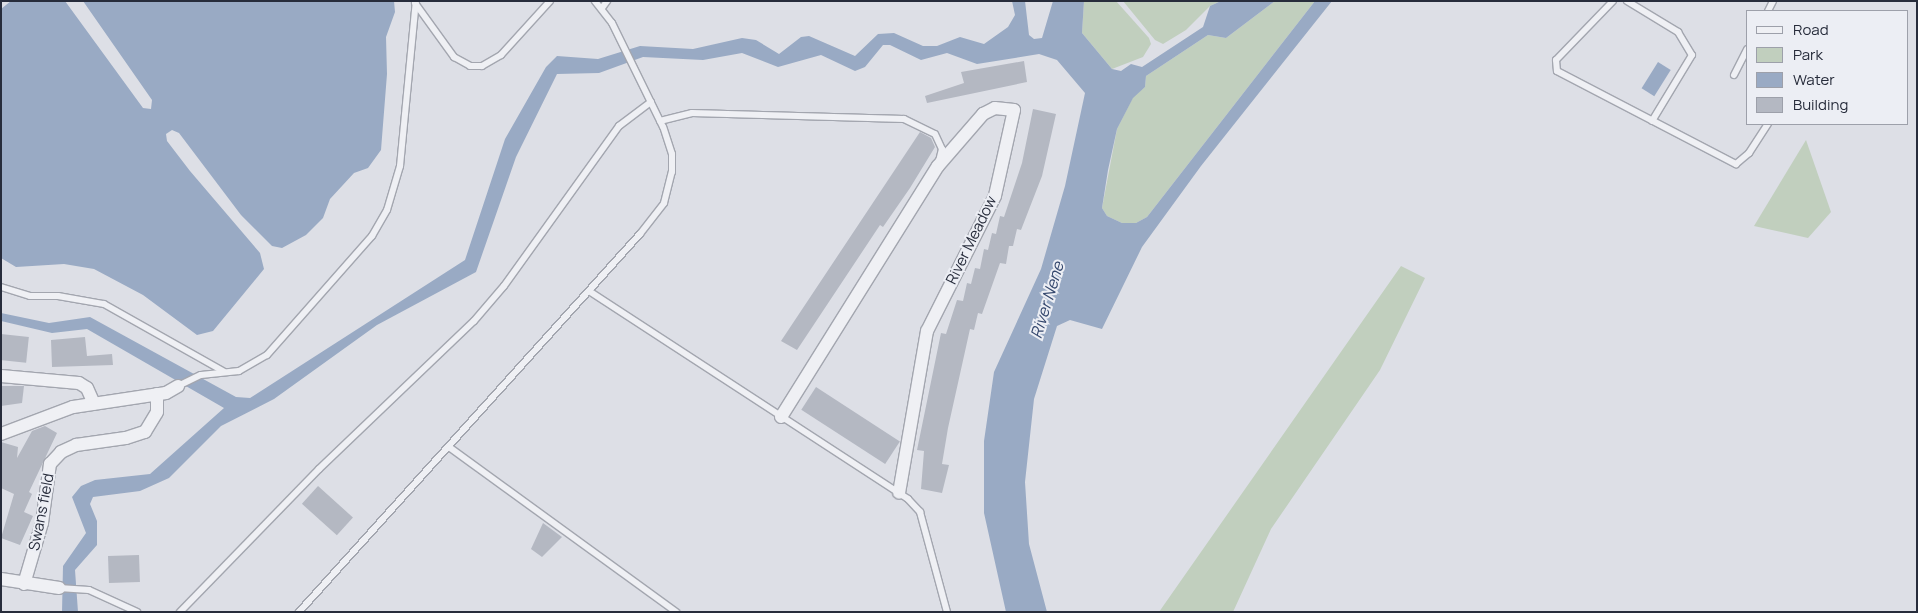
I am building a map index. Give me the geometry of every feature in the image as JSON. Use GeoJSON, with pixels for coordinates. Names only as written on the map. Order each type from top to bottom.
{"type":"FeatureCollection","features":[{"type":"Feature","properties":{"kind":"street","name":"River Meadow"},"geometry":{"type":"LineString","coordinates":[[782,416],[938,166],[983,114],[995,108],[1014,110],[995,196],[926,331],[899,493]]}},
{"type":"Feature","properties":{"kind":"street"},"geometry":{"type":"LineString","coordinates":[[1,376],[79,382],[87,388],[94,404]]}},
{"type":"Feature","properties":{"kind":"street"},"geometry":{"type":"LineString","coordinates":[[1,434],[42,416],[94,404],[157,394],[178,386]]}},
{"type":"Feature","properties":{"kind":"street","name":"Swans field"},"geometry":{"type":"LineString","coordinates":[[24,584],[42,523],[50,464],[61,452],[76,444],[126,438],[145,432],[156,412],[157,394]]}},
{"type":"Feature","properties":{"kind":"street"},"geometry":{"type":"LineString","coordinates":[[1,579],[58,588]]}},
{"type":"Feature","properties":{"kind":"lane"},"geometry":{"type":"LineString","coordinates":[[416,2],[454,57],[470,66],[482,66],[501,55],[550,1]]}},
{"type":"Feature","properties":{"kind":"lane"},"geometry":{"type":"LineString","coordinates":[[299,612],[589,291],[664,203],[672,172],[672,154],[660,121],[625,49],[602,8],[595,1]]}},
{"type":"Feature","properties":{"kind":"lane"},"geometry":{"type":"LineString","coordinates":[[602,8],[607,1]]}},
{"type":"Feature","properties":{"kind":"lane"},"geometry":{"type":"LineString","coordinates":[[1613,1],[1556,60],[1557,71],[1736,164],[1749,153],[1767,125]]}},
{"type":"Feature","properties":{"kind":"lane"},"geometry":{"type":"LineString","coordinates":[[1627,1],[1678,32],[1692,55],[1652,121]]}},
{"type":"Feature","properties":{"kind":"lane"},"geometry":{"type":"LineString","coordinates":[[178,386],[202,375],[251,366],[285,340],[372,236],[387,210],[400,166],[416,2]]}},
{"type":"Feature","properties":{"kind":"lane"},"geometry":{"type":"LineString","coordinates":[[1734,75],[1746,51]]}},
{"type":"Feature","properties":{"kind":"lane"},"geometry":{"type":"LineString","coordinates":[[180,612],[319,469],[474,321],[504,286],[619,126],[651,102]]}},
{"type":"Feature","properties":{"kind":"lane"},"geometry":{"type":"LineString","coordinates":[[660,121],[692,112],[904,119],[935,134],[942,149],[938,166]]}},
{"type":"Feature","properties":{"kind":"lane"},"geometry":{"type":"LineString","coordinates":[[1,287],[30,296],[68,297],[104,304],[223,371]]}},
{"type":"Feature","properties":{"kind":"lane"},"geometry":{"type":"LineString","coordinates":[[589,291],[899,493],[920,512],[947,612]]}},
{"type":"Feature","properties":{"kind":"lane"},"geometry":{"type":"LineString","coordinates":[[449,447],[676,612]]}},
{"type":"Feature","properties":{"kind":"lane"},"geometry":{"type":"LineString","coordinates":[[58,588],[79,590],[121,602],[137,612]]}},
{"type":"Feature","properties":{"kind":"green space"},"geometry":{"type":"Polygon","coordinates":[[[1084,1],[1116,1],[1149,38],[1151,44],[1143,57],[1112,69],[1082,33],[1084,1]]]}},
{"type":"Feature","properties":{"kind":"green space"},"geometry":{"type":"Polygon","coordinates":[[[1123,1],[1221,1],[1210,6],[1186,30],[1163,44],[1155,40],[1123,1]]]}},
{"type":"Feature","properties":{"kind":"green space"},"geometry":{"type":"Polygon","coordinates":[[[1275,1],[1315,1],[1147,217],[1136,223],[1122,223],[1107,216],[1102,208],[1117,129],[1133,97],[1145,87],[1146,76],[1208,35],[1226,38],[1275,1]]]}},
{"type":"Feature","properties":{"kind":"green space"},"geometry":{"type":"Polygon","coordinates":[[[1806,140],[1831,212],[1808,238],[1754,226],[1806,140]]]}},
{"type":"Feature","properties":{"kind":"green space"},"geometry":{"type":"Polygon","coordinates":[[[1401,266],[1425,278],[1380,370],[1271,529],[1233,612],[1159,612],[1401,266]]]}},
{"type":"Feature","properties":{"kind":"water"},"geometry":{"type":"Polygon","coordinates":[[[11,1],[65,1],[143,108],[151,109],[152,100],[83,1],[394,1],[395,12],[386,37],[387,74],[381,150],[368,168],[354,173],[330,199],[323,218],[306,235],[282,248],[272,246],[241,215],[179,133],[172,130],[166,134],[167,141],[190,171],[260,253],[264,269],[213,331],[197,335],[143,295],[94,269],[64,264],[16,267],[1,258],[1,9],[11,1]]]}},
{"type":"Feature","properties":{"kind":"water","name":"River Nene"},"geometry":{"type":"Polygon","coordinates":[[[1012,1],[1025,1],[1029,35],[1034,39],[1042,38],[1053,1],[1084,1],[1082,33],[1112,69],[1121,71],[1131,64],[1142,67],[1203,27],[1210,6],[1221,1],[1275,1],[1226,38],[1208,35],[1146,76],[1145,87],[1133,98],[1117,129],[1102,208],[1107,216],[1122,223],[1136,223],[1147,217],[1315,1],[1332,1],[1201,166],[1142,247],[1102,329],[1070,320],[1057,326],[1034,399],[1025,482],[1029,544],[1047,612],[1006,612],[984,513],[984,441],[994,372],[1041,269],[1065,186],[1085,93],[1057,60],[1039,54],[977,64],[947,53],[921,60],[890,45],[883,45],[865,67],[855,71],[821,55],[778,67],[742,53],[703,60],[643,57],[599,73],[557,74],[516,157],[476,272],[377,325],[274,399],[221,426],[169,478],[140,491],[93,497],[90,504],[97,521],[97,545],[75,570],[78,612],[62,612],[63,566],[86,533],[72,497],[81,486],[95,480],[150,474],[224,408],[87,329],[52,333],[1,321],[1,313],[49,323],[90,317],[236,397],[250,398],[465,260],[505,139],[546,67],[557,56],[598,59],[640,46],[693,49],[742,38],[756,40],[779,54],[801,37],[809,36],[855,56],[878,34],[894,33],[923,46],[937,46],[960,37],[984,44],[1008,27],[1015,15],[1012,1]]]}},
{"type":"Feature","properties":{"kind":"water"},"geometry":{"type":"Polygon","coordinates":[[[1658,62],[1671,70],[1654,96],[1642,88],[1658,62]]]}},
{"type":"Feature","properties":{"kind":"building"},"geometry":{"type":"Polygon","coordinates":[[[1024,61],[1027,82],[927,103],[925,96],[964,83],[961,72],[1024,61]]]}},
{"type":"Feature","properties":{"kind":"building"},"geometry":{"type":"Polygon","coordinates":[[[1033,109],[1056,114],[1042,176],[1021,230],[1017,229],[1013,246],[1009,246],[1006,264],[1000,263],[982,314],[978,313],[974,330],[970,329],[948,428],[942,464],[949,465],[942,493],[921,489],[924,451],[917,450],[941,333],[946,334],[957,300],[963,301],[967,283],[971,284],[975,268],[980,269],[984,249],[988,250],[992,233],[996,234],[1000,216],[1004,217],[1022,163],[1033,109]]]}},
{"type":"Feature","properties":{"kind":"building"},"geometry":{"type":"Polygon","coordinates":[[[920,132],[931,138],[935,147],[910,188],[883,227],[880,225],[797,350],[781,341],[920,132]]]}},
{"type":"Feature","properties":{"kind":"building"},"geometry":{"type":"Polygon","coordinates":[[[1,334],[29,337],[26,363],[1,360],[1,334]]]}},
{"type":"Feature","properties":{"kind":"building"},"geometry":{"type":"Polygon","coordinates":[[[85,337],[87,356],[112,354],[113,365],[52,367],[51,340],[85,337]]]}},
{"type":"Feature","properties":{"kind":"building"},"geometry":{"type":"Polygon","coordinates":[[[1,386],[24,386],[22,403],[1,406],[1,386]]]}},
{"type":"Feature","properties":{"kind":"building"},"geometry":{"type":"Polygon","coordinates":[[[816,387],[900,441],[885,464],[801,410],[816,387]]]}},
{"type":"Feature","properties":{"kind":"building"},"geometry":{"type":"Polygon","coordinates":[[[45,426],[57,433],[29,492],[32,494],[24,512],[33,516],[20,545],[1,538],[14,494],[1,488],[1,442],[18,447],[17,458],[32,431],[45,426]]]}},
{"type":"Feature","properties":{"kind":"building"},"geometry":{"type":"Polygon","coordinates":[[[318,486],[353,517],[337,535],[302,504],[318,486]]]}},
{"type":"Feature","properties":{"kind":"building"},"geometry":{"type":"Polygon","coordinates":[[[543,523],[562,537],[542,557],[531,549],[543,523]]]}},
{"type":"Feature","properties":{"kind":"building"},"geometry":{"type":"Polygon","coordinates":[[[139,555],[140,582],[109,583],[108,556],[139,555]]]}}]}
